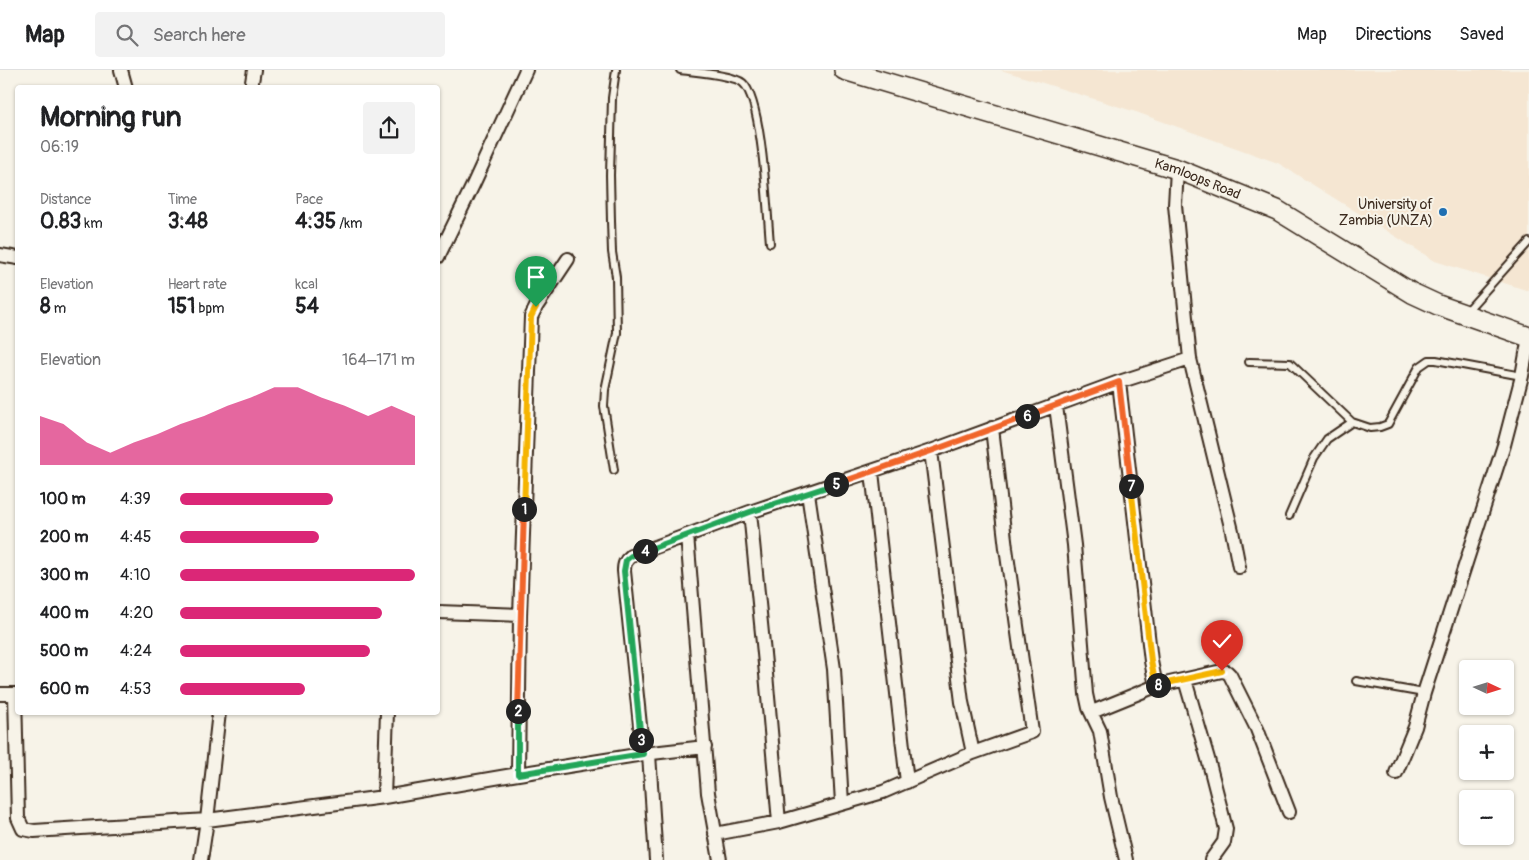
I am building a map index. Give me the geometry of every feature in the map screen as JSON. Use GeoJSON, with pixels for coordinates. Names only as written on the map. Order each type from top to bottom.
{"type":"FeatureCollection","features":[{"type":"Feature","properties":{"kind":"main road","name":"Kamloops Road"},"geometry":{"type":"LineString","coordinates":[[844,70],[1177,169],[1277,210],[1412,292],[1438,304],[1529,337]]}},
{"type":"Feature","properties":{"kind":"street"},"geometry":{"type":"LineString","coordinates":[[121,70],[125,85]]}},
{"type":"Feature","properties":{"kind":"street"},"geometry":{"type":"LineString","coordinates":[[252,85],[254,70]]}},
{"type":"Feature","properties":{"kind":"street"},"geometry":{"type":"LineString","coordinates":[[440,253],[526,70]]}},
{"type":"Feature","properties":{"kind":"street"},"geometry":{"type":"LineString","coordinates":[[1177,169],[1175,205],[1190,359],[1232,530],[1239,567]]}},
{"type":"Feature","properties":{"kind":"street"},"geometry":{"type":"LineString","coordinates":[[0,255],[15,258]]}},
{"type":"Feature","properties":{"kind":"street"},"geometry":{"type":"LineString","coordinates":[[518,774],[520,615],[531,317],[568,259]]}},
{"type":"Feature","properties":{"kind":"street"},"geometry":{"type":"LineString","coordinates":[[1396,772],[1415,727],[1424,693],[1504,445],[1522,376],[1529,337]]}},
{"type":"Feature","properties":{"kind":"street"},"geometry":{"type":"LineString","coordinates":[[656,860],[624,565],[626,560],[631,556],[750,512],[872,472],[1119,382],[1190,359]]}},
{"type":"Feature","properties":{"kind":"street"},"geometry":{"type":"LineString","coordinates":[[1119,382],[1151,661],[1156,686]]}},
{"type":"Feature","properties":{"kind":"street"},"geometry":{"type":"LineString","coordinates":[[1056,406],[1074,545],[1086,694],[1100,731],[1126,860]]}},
{"type":"Feature","properties":{"kind":"street"},"geometry":{"type":"LineString","coordinates":[[715,834],[779,822],[883,792],[974,753],[1032,732],[1006,548],[992,428]]}},
{"type":"Feature","properties":{"kind":"street"},"geometry":{"type":"LineString","coordinates":[[931,451],[962,702],[974,753]]}},
{"type":"Feature","properties":{"kind":"street"},"geometry":{"type":"LineString","coordinates":[[872,472],[907,782]]}},
{"type":"Feature","properties":{"kind":"street"},"geometry":{"type":"LineString","coordinates":[[808,493],[834,670],[842,803]]}},
{"type":"Feature","properties":{"kind":"street"},"geometry":{"type":"LineString","coordinates":[[750,512],[779,822]]}},
{"type":"Feature","properties":{"kind":"street"},"geometry":{"type":"LineString","coordinates":[[687,535],[708,793],[720,860]]}},
{"type":"Feature","properties":{"kind":"street"},"geometry":{"type":"LineString","coordinates":[[440,612],[520,615]]}},
{"type":"Feature","properties":{"kind":"street"},"geometry":{"type":"LineString","coordinates":[[1092,712],[1156,686],[1222,671],[1227,672],[1257,729],[1289,812]]}},
{"type":"Feature","properties":{"kind":"street"},"geometry":{"type":"LineString","coordinates":[[1185,680],[1226,829],[1224,842],[1211,860]]}},
{"type":"Feature","properties":{"kind":"street"},"geometry":{"type":"LineString","coordinates":[[0,694],[15,694]]}},
{"type":"Feature","properties":{"kind":"street"},"geometry":{"type":"LineString","coordinates":[[16,715],[18,818],[22,829],[34,831],[207,820],[384,797],[646,754],[704,747]]}},
{"type":"Feature","properties":{"kind":"street"},"geometry":{"type":"LineString","coordinates":[[201,860],[219,715]]}},
{"type":"Feature","properties":{"kind":"street"},"geometry":{"type":"LineString","coordinates":[[384,797],[387,715]]}},
{"type":"Feature","properties":{"kind":"lane"},"geometry":{"type":"LineString","coordinates":[[614,470],[604,406],[605,390],[617,332],[610,175],[612,98],[616,70]]}},
{"type":"Feature","properties":{"kind":"lane"},"geometry":{"type":"LineString","coordinates":[[680,70],[730,77],[743,82],[751,94],[756,111],[765,180],[770,243]]}},
{"type":"Feature","properties":{"kind":"lane"},"geometry":{"type":"LineString","coordinates":[[1464,313],[1529,242]]}},
{"type":"Feature","properties":{"kind":"lane"},"geometry":{"type":"LineString","coordinates":[[1250,362],[1290,364],[1352,422],[1370,428],[1388,424],[1419,367],[1428,360],[1522,376]]}},
{"type":"Feature","properties":{"kind":"lane"},"geometry":{"type":"LineString","coordinates":[[1289,516],[1314,458],[1327,439],[1352,422]]}},
{"type":"Feature","properties":{"kind":"lane"},"geometry":{"type":"LineString","coordinates":[[1356,681],[1424,693]]}},
{"type":"Feature","properties":{"kind":"shaded area","name":"University of Zambia (UNZA)"},"geometry":{"type":"Polygon","coordinates":[[[1001,70],[1529,70],[1529,291],[1435,261],[1278,163],[1136,112],[1001,70]]]}},
{"type":"Feature","properties":{"kind":"place","name":"University of Zambia (UNZA)"},"geometry":{"type":"Point","coordinates":[1443,212]}},
{"type":"Feature","properties":{"kind":"route"},"geometry":{"type":"LineString","coordinates":[[536,307],[531,317],[520,615],[518,774],[643,754],[624,571],[626,560],[631,556],[750,512],[931,451],[1119,382],[1151,661],[1156,686],[1222,671]]}}]}
